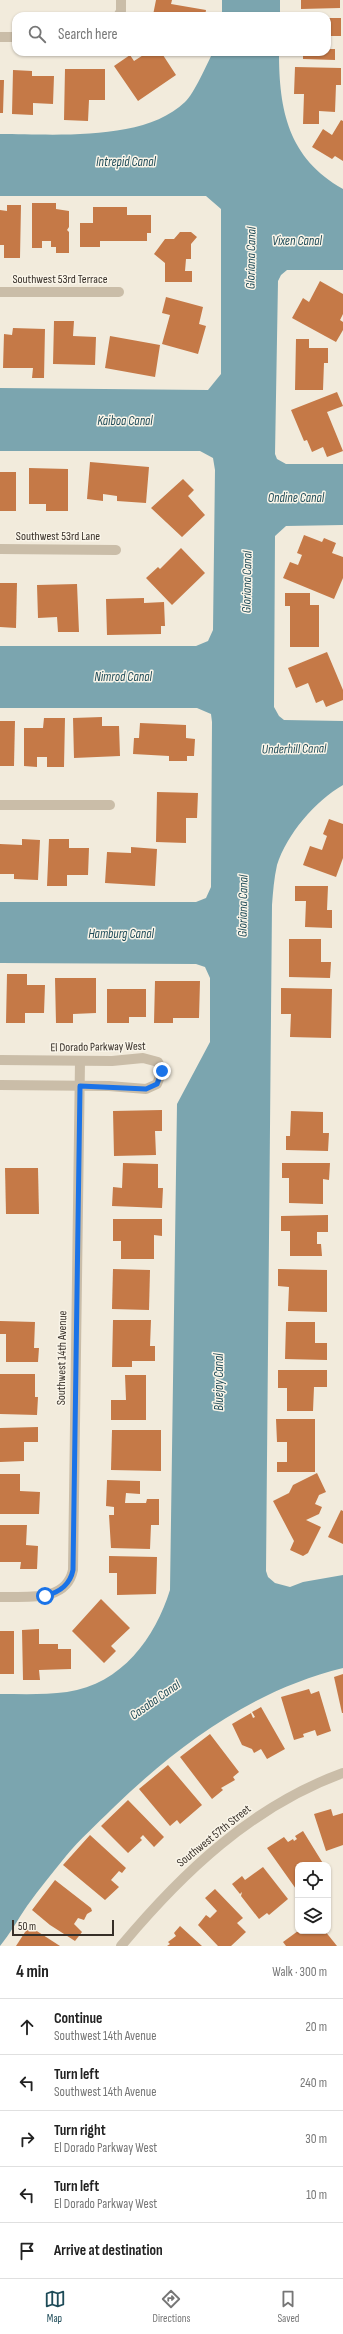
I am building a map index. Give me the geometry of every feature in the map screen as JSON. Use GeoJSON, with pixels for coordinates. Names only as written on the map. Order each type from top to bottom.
{"type":"FeatureCollection","features":[{"type":"Feature","properties":{"kind":"street"},"geometry":{"type":"LineString","coordinates":[[120,12],[121,0]]}},
{"type":"Feature","properties":{"kind":"street"},"geometry":{"type":"LineString","coordinates":[[0,37],[12,37]]}},
{"type":"Feature","properties":{"kind":"street","name":"Southwest 53rd Terrace"},"geometry":{"type":"LineString","coordinates":[[0,292],[119,292]]}},
{"type":"Feature","properties":{"kind":"street","name":"Southwest 53rd Lane"},"geometry":{"type":"LineString","coordinates":[[0,549],[116,550]]}},
{"type":"Feature","properties":{"kind":"street"},"geometry":{"type":"LineString","coordinates":[[0,805],[110,805]]}},
{"type":"Feature","properties":{"kind":"street","name":"El Dorado Parkway West"},"geometry":{"type":"LineString","coordinates":[[0,1060],[80,1061],[151,1059],[158,1062],[162,1071],[157,1084],[146,1089],[0,1085]]}},
{"type":"Feature","properties":{"kind":"street","name":"Southwest 14th Avenue"},"geometry":{"type":"LineString","coordinates":[[0,1597],[45,1596],[53,1594],[66,1586],[71,1579],[73,1570],[80,1061]]}},
{"type":"Feature","properties":{"kind":"street","name":"Southwest 57th Street"},"geometry":{"type":"LineString","coordinates":[[121,1946],[183,1878],[239,1830],[301,1791],[343,1773]]}},
{"type":"Feature","properties":{"kind":"water"},"geometry":{"type":"Polygon","coordinates":[[[222,0],[280,0],[280,12],[222,12],[222,0]]]}},
{"type":"Feature","properties":{"kind":"water"},"geometry":{"type":"Polygon","coordinates":[[[211,56],[279,56],[281,94],[290,131],[310,163],[324,177],[343,189],[343,270],[287,270],[281,275],[278,281],[275,454],[277,459],[286,464],[343,464],[343,525],[286,526],[275,536],[274,707],[279,716],[284,720],[343,721],[343,785],[312,809],[295,830],[277,865],[273,890],[266,1571],[268,1577],[275,1583],[290,1587],[303,1582],[343,1575],[343,1668],[278,1690],[248,1705],[191,1742],[164,1763],[113,1808],[71,1850],[51,1874],[0,1946],[0,1694],[42,1694],[67,1692],[87,1687],[104,1679],[120,1669],[134,1656],[155,1625],[164,1608],[170,1590],[177,1104],[210,1042],[210,978],[205,967],[196,964],[0,963],[0,902],[196,902],[206,898],[211,887],[212,722],[211,714],[197,708],[0,708],[0,646],[196,646],[208,641],[213,630],[215,470],[213,458],[200,451],[0,451],[0,388],[208,390],[221,374],[221,209],[206,196],[0,196],[0,134],[46,135],[97,133],[122,130],[146,124],[167,115],[189,98],[211,56]]]}},
{"type":"Feature","properties":{"kind":"building"},"geometry":{"type":"Polygon","coordinates":[[[156,0],[172,0],[171,4],[206,10],[206,12],[154,12],[156,0]]]}},
{"type":"Feature","properties":{"kind":"building"},"geometry":{"type":"Polygon","coordinates":[[[301,0],[340,0],[340,8],[301,9],[301,0]]]}},
{"type":"Feature","properties":{"kind":"building"},"geometry":{"type":"Polygon","coordinates":[[[331,18],[341,18],[341,36],[331,36],[331,18]]]}},
{"type":"Feature","properties":{"kind":"building"},"geometry":{"type":"Polygon","coordinates":[[[331,49],[335,49],[335,60],[303,59],[303,56],[331,56],[331,49]]]}},
{"type":"Feature","properties":{"kind":"building"},"geometry":{"type":"Polygon","coordinates":[[[129,56],[131,56],[134,61],[142,56],[164,56],[176,75],[138,101],[114,66],[129,56]]]}},
{"type":"Feature","properties":{"kind":"building"},"geometry":{"type":"Polygon","coordinates":[[[295,67],[341,68],[341,85],[336,85],[335,112],[319,111],[319,124],[303,124],[304,94],[294,94],[295,67]]]}},
{"type":"Feature","properties":{"kind":"building"},"geometry":{"type":"Polygon","coordinates":[[[65,69],[105,69],[105,100],[89,100],[88,121],[64,120],[65,69]]]}},
{"type":"Feature","properties":{"kind":"building"},"geometry":{"type":"Polygon","coordinates":[[[13,70],[32,71],[32,76],[54,76],[53,104],[33,103],[33,115],[12,114],[13,70]]]}},
{"type":"Feature","properties":{"kind":"building"},"geometry":{"type":"Polygon","coordinates":[[[0,80],[4,80],[3,113],[0,113],[0,80]]]}},
{"type":"Feature","properties":{"kind":"building"},"geometry":{"type":"Polygon","coordinates":[[[341,120],[343,121],[343,161],[335,156],[332,159],[312,147],[323,129],[332,135],[341,120]]]}},
{"type":"Feature","properties":{"kind":"building"},"geometry":{"type":"Polygon","coordinates":[[[32,203],[56,203],[56,209],[69,211],[69,227],[67,230],[69,232],[69,253],[56,253],[56,247],[51,247],[51,241],[42,241],[42,248],[32,248],[32,203]]]}},
{"type":"Feature","properties":{"kind":"building"},"geometry":{"type":"Polygon","coordinates":[[[7,205],[21,205],[20,258],[4,258],[4,245],[0,245],[0,210],[7,211],[7,205]]]}},
{"type":"Feature","properties":{"kind":"building"},"geometry":{"type":"Polygon","coordinates":[[[93,207],[127,207],[127,215],[151,215],[151,233],[147,233],[147,241],[100,241],[100,247],[80,247],[80,223],[93,223],[93,207]]]}},
{"type":"Feature","properties":{"kind":"building"},"geometry":{"type":"Polygon","coordinates":[[[180,232],[191,232],[197,237],[191,244],[191,259],[186,259],[185,271],[192,271],[192,282],[165,282],[165,263],[154,254],[165,239],[174,239],[180,232]]]}},
{"type":"Feature","properties":{"kind":"building"},"geometry":{"type":"Polygon","coordinates":[[[320,281],[343,294],[343,314],[340,320],[343,322],[343,330],[336,342],[292,318],[303,298],[309,302],[320,281]]]}},
{"type":"Feature","properties":{"kind":"building"},"geometry":{"type":"Polygon","coordinates":[[[166,297],[203,307],[199,324],[206,326],[198,354],[162,344],[170,315],[162,313],[166,297]]]}},
{"type":"Feature","properties":{"kind":"building"},"geometry":{"type":"Polygon","coordinates":[[[54,321],[74,321],[73,336],[96,337],[95,365],[53,364],[54,321]]]}},
{"type":"Feature","properties":{"kind":"building"},"geometry":{"type":"Polygon","coordinates":[[[13,328],[45,329],[44,378],[32,378],[33,368],[3,368],[4,334],[12,335],[13,328]]]}},
{"type":"Feature","properties":{"kind":"building"},"geometry":{"type":"Polygon","coordinates":[[[110,336],[160,345],[155,377],[105,368],[110,336]]]}},
{"type":"Feature","properties":{"kind":"building"},"geometry":{"type":"Polygon","coordinates":[[[296,339],[309,339],[309,348],[328,348],[328,363],[324,363],[323,390],[295,390],[296,339]]]}},
{"type":"Feature","properties":{"kind":"building"},"geometry":{"type":"Polygon","coordinates":[[[337,392],[343,406],[327,412],[343,451],[327,457],[323,447],[312,452],[307,440],[304,441],[291,410],[337,392]]]}},
{"type":"Feature","properties":{"kind":"building"},"geometry":{"type":"Polygon","coordinates":[[[90,462],[149,467],[146,503],[117,501],[117,496],[103,494],[103,501],[87,499],[90,462]]]}},
{"type":"Feature","properties":{"kind":"building"},"geometry":{"type":"Polygon","coordinates":[[[29,468],[68,469],[68,511],[46,511],[46,504],[29,504],[29,468]]]}},
{"type":"Feature","properties":{"kind":"building"},"geometry":{"type":"Polygon","coordinates":[[[0,472],[16,472],[16,511],[0,511],[0,472]]]}},
{"type":"Feature","properties":{"kind":"building"},"geometry":{"type":"Polygon","coordinates":[[[183,479],[194,490],[188,496],[205,515],[182,537],[151,508],[183,479]]]}},
{"type":"Feature","properties":{"kind":"building"},"geometry":{"type":"Polygon","coordinates":[[[304,535],[322,542],[324,538],[336,543],[332,553],[343,557],[343,578],[334,599],[283,578],[290,562],[298,565],[302,555],[297,553],[304,535]]]}},
{"type":"Feature","properties":{"kind":"building"},"geometry":{"type":"Polygon","coordinates":[[[181,548],[205,573],[172,605],[146,578],[158,567],[160,569],[181,548]]]}},
{"type":"Feature","properties":{"kind":"building"},"geometry":{"type":"Polygon","coordinates":[[[0,583],[17,583],[16,628],[0,627],[0,583]]]}},
{"type":"Feature","properties":{"kind":"building"},"geometry":{"type":"Polygon","coordinates":[[[77,584],[79,632],[58,632],[57,617],[38,618],[37,585],[77,584]]]}},
{"type":"Feature","properties":{"kind":"building"},"geometry":{"type":"Polygon","coordinates":[[[285,593],[310,593],[310,605],[319,605],[319,647],[290,647],[290,606],[285,606],[285,593]]]}},
{"type":"Feature","properties":{"kind":"building"},"geometry":{"type":"Polygon","coordinates":[[[144,598],[144,603],[164,602],[165,626],[161,626],[161,634],[107,635],[106,599],[144,598]]]}},
{"type":"Feature","properties":{"kind":"building"},"geometry":{"type":"Polygon","coordinates":[[[327,652],[343,690],[343,700],[326,707],[323,700],[316,703],[308,683],[296,688],[288,668],[327,652]]]}},
{"type":"Feature","properties":{"kind":"building"},"geometry":{"type":"Polygon","coordinates":[[[102,717],[102,726],[119,726],[120,756],[74,758],[73,718],[102,717]]]}},
{"type":"Feature","properties":{"kind":"building"},"geometry":{"type":"Polygon","coordinates":[[[44,718],[65,718],[64,767],[47,767],[47,757],[37,757],[37,767],[24,766],[24,728],[43,728],[44,718]]]}},
{"type":"Feature","properties":{"kind":"building"},"geometry":{"type":"Polygon","coordinates":[[[0,721],[15,721],[14,766],[0,766],[0,721]]]}},
{"type":"Feature","properties":{"kind":"building"},"geometry":{"type":"Polygon","coordinates":[[[140,723],[186,725],[186,738],[195,739],[194,756],[187,756],[187,761],[169,761],[169,756],[133,754],[134,738],[139,738],[140,723]]]}},
{"type":"Feature","properties":{"kind":"building"},"geometry":{"type":"Polygon","coordinates":[[[157,792],[198,793],[197,818],[186,818],[186,843],[156,842],[157,792]]]}},
{"type":"Feature","properties":{"kind":"building"},"geometry":{"type":"Polygon","coordinates":[[[329,819],[343,824],[343,858],[336,877],[303,865],[310,846],[322,850],[327,836],[323,834],[329,819]]]}},
{"type":"Feature","properties":{"kind":"building"},"geometry":{"type":"Polygon","coordinates":[[[22,839],[40,840],[38,880],[14,879],[14,874],[0,874],[0,844],[22,845],[22,839]]]}},
{"type":"Feature","properties":{"kind":"building"},"geometry":{"type":"Polygon","coordinates":[[[49,839],[69,839],[69,848],[89,848],[88,875],[67,875],[67,886],[47,886],[49,839]]]}},
{"type":"Feature","properties":{"kind":"building"},"geometry":{"type":"Polygon","coordinates":[[[131,847],[157,849],[155,886],[105,883],[107,852],[131,853],[131,847]]]}},
{"type":"Feature","properties":{"kind":"building"},"geometry":{"type":"Polygon","coordinates":[[[295,886],[328,886],[327,910],[332,910],[332,928],[305,927],[306,901],[295,901],[295,886]]]}},
{"type":"Feature","properties":{"kind":"building"},"geometry":{"type":"Polygon","coordinates":[[[289,939],[321,939],[321,962],[331,962],[330,978],[289,977],[289,939]]]}},
{"type":"Feature","properties":{"kind":"building"},"geometry":{"type":"Polygon","coordinates":[[[7,974],[27,974],[27,985],[45,985],[44,1013],[25,1013],[25,1023],[6,1023],[7,974]]]}},
{"type":"Feature","properties":{"kind":"building"},"geometry":{"type":"Polygon","coordinates":[[[55,978],[96,978],[96,1013],[73,1014],[73,1023],[56,1023],[55,978]]]}},
{"type":"Feature","properties":{"kind":"building"},"geometry":{"type":"Polygon","coordinates":[[[155,981],[200,981],[199,1018],[173,1018],[173,1023],[154,1023],[155,981]]]}},
{"type":"Feature","properties":{"kind":"building"},"geometry":{"type":"Polygon","coordinates":[[[281,988],[332,989],[331,1038],[290,1037],[291,1014],[281,1014],[281,988]]]}},
{"type":"Feature","properties":{"kind":"building"},"geometry":{"type":"Polygon","coordinates":[[[107,989],[146,989],[146,1017],[129,1017],[129,1023],[107,1023],[107,989]]]}},
{"type":"Feature","properties":{"kind":"building"},"geometry":{"type":"Polygon","coordinates":[[[162,1110],[162,1131],[155,1131],[156,1155],[114,1156],[113,1111],[162,1110]]]}},
{"type":"Feature","properties":{"kind":"building"},"geometry":{"type":"Polygon","coordinates":[[[291,1111],[323,1112],[323,1133],[329,1133],[328,1151],[286,1150],[286,1136],[290,1136],[291,1111]]]}},
{"type":"Feature","properties":{"kind":"building"},"geometry":{"type":"Polygon","coordinates":[[[123,1163],[158,1164],[158,1188],[163,1188],[162,1208],[112,1206],[113,1187],[122,1188],[123,1163]]]}},
{"type":"Feature","properties":{"kind":"building"},"geometry":{"type":"Polygon","coordinates":[[[282,1163],[330,1163],[329,1180],[323,1179],[323,1204],[289,1203],[289,1178],[282,1178],[282,1163]]]}},
{"type":"Feature","properties":{"kind":"building"},"geometry":{"type":"Polygon","coordinates":[[[5,1168],[38,1168],[39,1214],[6,1214],[5,1168]]]}},
{"type":"Feature","properties":{"kind":"building"},"geometry":{"type":"Polygon","coordinates":[[[328,1215],[328,1232],[317,1232],[317,1244],[321,1244],[322,1256],[290,1256],[290,1231],[281,1231],[281,1216],[328,1215]]]}},
{"type":"Feature","properties":{"kind":"building"},"geometry":{"type":"Polygon","coordinates":[[[113,1219],[162,1219],[162,1236],[154,1235],[154,1259],[121,1259],[121,1241],[113,1241],[113,1219]]]}},
{"type":"Feature","properties":{"kind":"building"},"geometry":{"type":"Polygon","coordinates":[[[113,1269],[150,1270],[149,1310],[112,1309],[113,1269]]]}},
{"type":"Feature","properties":{"kind":"building"},"geometry":{"type":"Polygon","coordinates":[[[278,1269],[327,1270],[327,1312],[288,1311],[289,1287],[278,1286],[278,1269]]]}},
{"type":"Feature","properties":{"kind":"building"},"geometry":{"type":"Polygon","coordinates":[[[113,1320],[151,1320],[150,1346],[155,1346],[155,1361],[132,1361],[132,1367],[112,1367],[113,1320]]]}},
{"type":"Feature","properties":{"kind":"building"},"geometry":{"type":"Polygon","coordinates":[[[0,1321],[35,1322],[34,1348],[39,1348],[38,1362],[6,1362],[6,1334],[0,1334],[0,1321]]]}},
{"type":"Feature","properties":{"kind":"building"},"geometry":{"type":"Polygon","coordinates":[[[286,1322],[315,1322],[315,1343],[327,1343],[327,1360],[285,1359],[286,1322]]]}},
{"type":"Feature","properties":{"kind":"building"},"geometry":{"type":"Polygon","coordinates":[[[278,1370],[327,1370],[327,1387],[314,1387],[313,1411],[287,1411],[287,1388],[278,1388],[278,1370]]]}},
{"type":"Feature","properties":{"kind":"building"},"geometry":{"type":"Polygon","coordinates":[[[0,1374],[35,1374],[35,1397],[38,1397],[37,1415],[0,1414],[0,1374]]]}},
{"type":"Feature","properties":{"kind":"building"},"geometry":{"type":"Polygon","coordinates":[[[125,1375],[146,1375],[146,1420],[111,1420],[111,1400],[126,1400],[125,1375]]]}},
{"type":"Feature","properties":{"kind":"building"},"geometry":{"type":"Polygon","coordinates":[[[276,1419],[315,1419],[315,1472],[277,1472],[277,1462],[287,1462],[287,1442],[277,1442],[276,1419]]]}},
{"type":"Feature","properties":{"kind":"building"},"geometry":{"type":"Polygon","coordinates":[[[38,1427],[38,1442],[24,1442],[24,1461],[0,1462],[0,1428],[38,1427]]]}},
{"type":"Feature","properties":{"kind":"building"},"geometry":{"type":"Polygon","coordinates":[[[112,1430],[161,1430],[161,1471],[111,1470],[112,1430]]]}},
{"type":"Feature","properties":{"kind":"building"},"geometry":{"type":"Polygon","coordinates":[[[317,1473],[326,1492],[319,1495],[315,1504],[322,1507],[319,1514],[306,1520],[321,1527],[308,1553],[303,1556],[290,1550],[294,1541],[273,1501],[289,1493],[293,1485],[317,1473]]]}},
{"type":"Feature","properties":{"kind":"building"},"geometry":{"type":"Polygon","coordinates":[[[0,1474],[20,1474],[20,1491],[40,1492],[39,1514],[0,1514],[0,1474]]]}},
{"type":"Feature","properties":{"kind":"building"},"geometry":{"type":"Polygon","coordinates":[[[107,1480],[140,1481],[140,1494],[126,1493],[125,1503],[146,1503],[147,1499],[159,1499],[159,1525],[151,1525],[150,1549],[111,1548],[109,1515],[114,1515],[114,1507],[106,1506],[107,1480]]]}},
{"type":"Feature","properties":{"kind":"building"},"geometry":{"type":"Polygon","coordinates":[[[341,1510],[343,1511],[343,1544],[328,1537],[341,1510]]]}},
{"type":"Feature","properties":{"kind":"building"},"geometry":{"type":"Polygon","coordinates":[[[0,1525],[27,1525],[26,1545],[38,1546],[37,1569],[20,1569],[21,1562],[0,1562],[0,1525]]]}},
{"type":"Feature","properties":{"kind":"building"},"geometry":{"type":"Polygon","coordinates":[[[109,1556],[157,1557],[156,1594],[117,1595],[117,1573],[109,1573],[109,1556]]]}},
{"type":"Feature","properties":{"kind":"building"},"geometry":{"type":"Polygon","coordinates":[[[101,1599],[130,1628],[111,1646],[116,1651],[104,1663],[72,1631],[101,1599]]]}},
{"type":"Feature","properties":{"kind":"building"},"geometry":{"type":"Polygon","coordinates":[[[39,1629],[39,1644],[58,1644],[58,1649],[71,1649],[71,1669],[39,1670],[40,1680],[23,1680],[22,1630],[39,1629]]]}},
{"type":"Feature","properties":{"kind":"building"},"geometry":{"type":"Polygon","coordinates":[[[0,1631],[14,1631],[14,1674],[0,1674],[0,1631]]]}},
{"type":"Feature","properties":{"kind":"building"},"geometry":{"type":"Polygon","coordinates":[[[343,1674],[343,1713],[342,1713],[334,1677],[343,1674]]]}},
{"type":"Feature","properties":{"kind":"building"},"geometry":{"type":"Polygon","coordinates":[[[309,1689],[311,1694],[319,1691],[331,1731],[317,1736],[315,1730],[303,1734],[304,1737],[294,1740],[281,1697],[309,1689]]]}},
{"type":"Feature","properties":{"kind":"building"},"geometry":{"type":"Polygon","coordinates":[[[261,1707],[285,1749],[267,1759],[261,1749],[254,1753],[252,1749],[242,1745],[232,1724],[251,1713],[253,1718],[255,1717],[252,1712],[261,1707]]]}},
{"type":"Feature","properties":{"kind":"building"},"geometry":{"type":"Polygon","coordinates":[[[210,1734],[239,1772],[233,1777],[235,1780],[221,1788],[223,1790],[212,1799],[180,1757],[210,1734]]]}},
{"type":"Feature","properties":{"kind":"building"},"geometry":{"type":"Polygon","coordinates":[[[168,1765],[202,1805],[180,1824],[177,1820],[170,1826],[139,1789],[168,1765]]]}},
{"type":"Feature","properties":{"kind":"building"},"geometry":{"type":"Polygon","coordinates":[[[128,1800],[164,1837],[154,1847],[143,1835],[140,1838],[142,1840],[128,1853],[101,1826],[128,1800]]]}},
{"type":"Feature","properties":{"kind":"building"},"geometry":{"type":"Polygon","coordinates":[[[331,1809],[333,1816],[343,1813],[343,1845],[326,1851],[314,1814],[331,1809]]]}},
{"type":"Feature","properties":{"kind":"building"},"geometry":{"type":"Polygon","coordinates":[[[303,1831],[322,1862],[295,1862],[295,1888],[267,1848],[284,1837],[288,1842],[293,1839],[294,1841],[297,1839],[295,1836],[303,1831]]]}},
{"type":"Feature","properties":{"kind":"building"},"geometry":{"type":"Polygon","coordinates":[[[90,1835],[126,1868],[122,1873],[119,1871],[111,1880],[119,1887],[105,1900],[63,1865],[90,1835]]]}},
{"type":"Feature","properties":{"kind":"building"},"geometry":{"type":"Polygon","coordinates":[[[263,1867],[288,1899],[269,1915],[267,1913],[259,1919],[241,1896],[242,1892],[240,1894],[232,1884],[242,1876],[245,1880],[263,1867]]]}},
{"type":"Feature","properties":{"kind":"building"},"geometry":{"type":"Polygon","coordinates":[[[55,1880],[91,1908],[92,1911],[87,1914],[84,1920],[78,1918],[74,1924],[82,1932],[75,1941],[50,1925],[32,1910],[55,1880]]]}},
{"type":"Feature","properties":{"kind":"building"},"geometry":{"type":"Polygon","coordinates":[[[215,1889],[243,1918],[237,1923],[246,1932],[231,1946],[218,1946],[198,1925],[206,1915],[210,1918],[217,1911],[205,1898],[215,1889]]]}},
{"type":"Feature","properties":{"kind":"building"},"geometry":{"type":"Polygon","coordinates":[[[29,1926],[60,1946],[16,1946],[29,1926]]]}},
{"type":"Feature","properties":{"kind":"building"},"geometry":{"type":"Polygon","coordinates":[[[180,1926],[202,1946],[167,1946],[170,1944],[168,1942],[176,1936],[174,1933],[180,1926]]]}},
{"type":"Feature","properties":{"kind":"building"},"geometry":{"type":"Polygon","coordinates":[[[295,1933],[327,1934],[337,1946],[286,1946],[283,1942],[295,1933]]]}},
{"type":"Feature","properties":{"kind":"route"},"geometry":{"type":"LineString","coordinates":[[45,1596],[53,1594],[66,1586],[71,1579],[73,1570],[80,1086],[109,1086],[146,1089],[157,1084],[162,1071]]}},
{"type":"Feature","properties":{"kind":"water label","name":"Intrepid Canal"},"geometry":{"type":"Point","coordinates":[126,162]}},
{"type":"Feature","properties":{"kind":"water label","name":"Vixen Canal"},"geometry":{"type":"Point","coordinates":[297,241]}},
{"type":"Feature","properties":{"kind":"water label","name":"Gloriana Canal"},"geometry":{"type":"Point","coordinates":[251,258]}},
{"type":"Feature","properties":{"kind":"water label","name":"Kaiboa Canal"},"geometry":{"type":"Point","coordinates":[125,421]}},
{"type":"Feature","properties":{"kind":"water label","name":"Ondine Canal"},"geometry":{"type":"Point","coordinates":[296,498]}},
{"type":"Feature","properties":{"kind":"water label","name":"Gloriana Canal"},"geometry":{"type":"Point","coordinates":[247,582]}},
{"type":"Feature","properties":{"kind":"water label","name":"Nimrod Canal"},"geometry":{"type":"Point","coordinates":[123,677]}},
{"type":"Feature","properties":{"kind":"water label","name":"Underhill Canal"},"geometry":{"type":"Point","coordinates":[294,749]}},
{"type":"Feature","properties":{"kind":"water label","name":"Gloriana Canal"},"geometry":{"type":"Point","coordinates":[243,906]}},
{"type":"Feature","properties":{"kind":"water label","name":"Hamburg Canal"},"geometry":{"type":"Point","coordinates":[121,934]}},
{"type":"Feature","properties":{"kind":"water label","name":"Bluejay Canal"},"geometry":{"type":"Point","coordinates":[219,1382]}},
{"type":"Feature","properties":{"kind":"water label","name":"Casaba Canal"},"geometry":{"type":"Point","coordinates":[155,1700]}}]}
